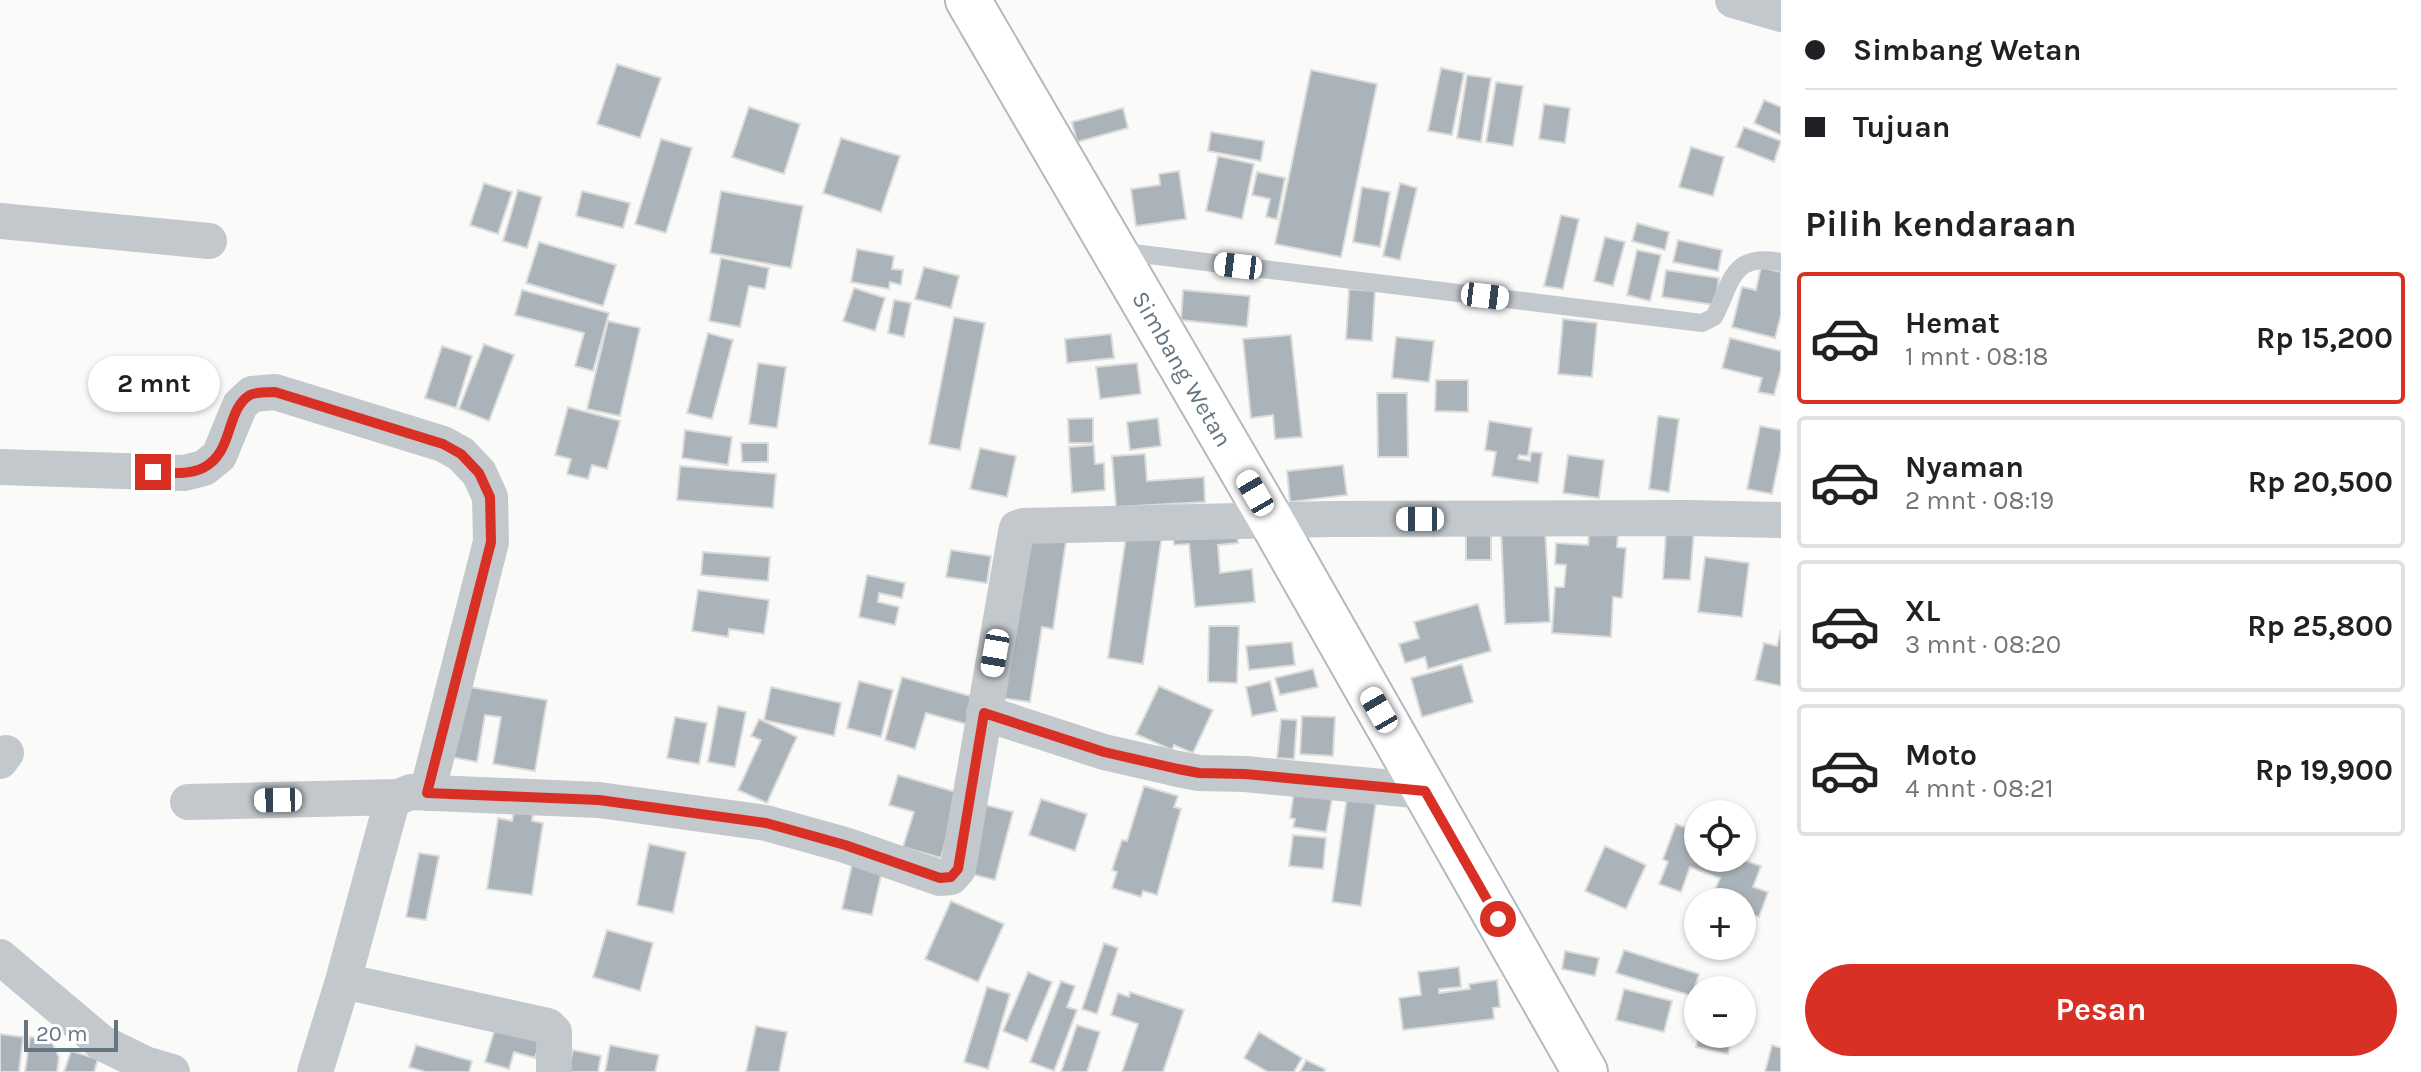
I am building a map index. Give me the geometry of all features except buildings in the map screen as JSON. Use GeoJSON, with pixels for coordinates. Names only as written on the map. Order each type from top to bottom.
{"type":"FeatureCollection","features":[{"type":"Feature","properties":{"kind":"street","name":"Simbang Wetan"},"geometry":{"type":"LineString","coordinates":[[968,0],[1271,520],[1585,1072]]}},
{"type":"Feature","properties":{"kind":"street"},"geometry":{"type":"LineString","coordinates":[[1733,0],[1781,14]]}},
{"type":"Feature","properties":{"kind":"street"},"geometry":{"type":"LineString","coordinates":[[0,221],[209,241]]}},
{"type":"Feature","properties":{"kind":"street"},"geometry":{"type":"LineString","coordinates":[[0,467],[184,473],[204,468],[219,456],[240,405],[252,394],[275,392],[443,444],[461,454],[479,473],[490,497],[491,542],[413,795],[391,805],[315,1072]]}},
{"type":"Feature","properties":{"kind":"street"},"geometry":{"type":"LineString","coordinates":[[188,802],[413,795],[599,800],[766,823],[845,845],[940,878],[951,877],[958,869],[1017,528],[1035,524],[1271,520],[1781,520]]}},
{"type":"Feature","properties":{"kind":"street"},"geometry":{"type":"LineString","coordinates":[[984,713],[1104,752],[1199,773],[1245,774],[1425,791]]}},
{"type":"Feature","properties":{"kind":"street"},"geometry":{"type":"LineString","coordinates":[[0,957],[102,1043],[145,1064],[172,1072]]}},
{"type":"Feature","properties":{"kind":"street"},"geometry":{"type":"LineString","coordinates":[[343,981],[548,1026],[554,1032],[554,1072]]}},
{"type":"Feature","properties":{"kind":"lane"},"geometry":{"type":"LineString","coordinates":[[1114,251],[1702,323],[1714,317],[1733,273],[1746,263],[1781,262]]}},
{"type":"Feature","properties":{"kind":"route"},"geometry":{"type":"LineString","coordinates":[[153,472],[184,473],[204,468],[219,456],[240,405],[252,394],[275,392],[443,444],[461,454],[479,473],[490,497],[491,542],[427,793],[599,800],[766,823],[845,845],[940,878],[951,877],[958,869],[984,713],[1104,752],[1199,773],[1245,774],[1425,791],[1498,919]]}}]}
